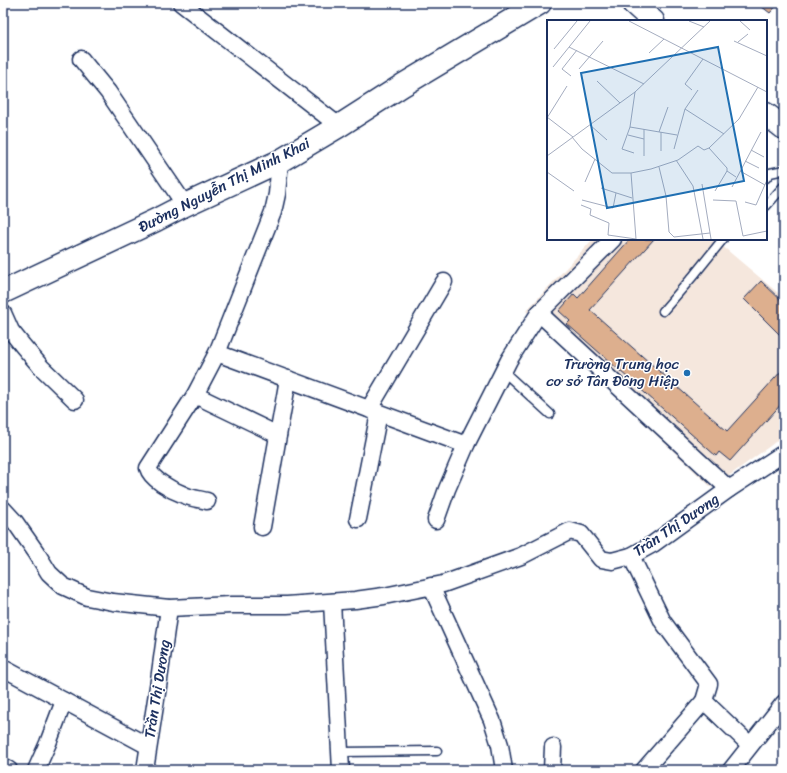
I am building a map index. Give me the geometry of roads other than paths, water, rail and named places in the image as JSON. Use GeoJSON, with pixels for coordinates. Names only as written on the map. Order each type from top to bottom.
{"type":"FeatureCollection","features":[{"type":"Feature","properties":{"kind":"main road","name":"Đường Nguyễn Thị Minh Khai"},"geometry":{"type":"LineString","coordinates":[[3,292],[280,161],[540,3]]}},
{"type":"Feature","properties":{"kind":"main road"},"geometry":{"type":"LineString","coordinates":[[633,3],[652,20]]}},
{"type":"Feature","properties":{"kind":"main road"},"geometry":{"type":"LineString","coordinates":[[767,115],[784,128]]}},
{"type":"Feature","properties":{"kind":"street"},"geometry":{"type":"LineString","coordinates":[[181,3],[339,126]]}},
{"type":"Feature","properties":{"kind":"street"},"geometry":{"type":"LineString","coordinates":[[81,59],[108,92],[185,205]]}},
{"type":"Feature","properties":{"kind":"street"},"geometry":{"type":"LineString","coordinates":[[207,501],[183,495],[157,480],[149,472],[148,468],[195,394],[217,353],[273,212],[277,194],[280,161]]}},
{"type":"Feature","properties":{"kind":"street"},"geometry":{"type":"LineString","coordinates":[[436,520],[466,445],[509,360],[539,313],[611,240]]}},
{"type":"Feature","properties":{"kind":"street"},"geometry":{"type":"LineString","coordinates":[[358,519],[374,411],[444,282]]}},
{"type":"Feature","properties":{"kind":"street"},"geometry":{"type":"LineString","coordinates":[[3,313],[11,331],[23,346],[75,400]]}},
{"type":"Feature","properties":{"kind":"street"},"geometry":{"type":"LineString","coordinates":[[539,313],[729,489]]}},
{"type":"Feature","properties":{"kind":"street"},"geometry":{"type":"LineString","coordinates":[[217,353],[466,445]]}},
{"type":"Feature","properties":{"kind":"street"},"geometry":{"type":"LineString","coordinates":[[262,527],[288,379]]}},
{"type":"Feature","properties":{"kind":"street"},"geometry":{"type":"LineString","coordinates":[[195,394],[278,435]]}},
{"type":"Feature","properties":{"kind":"street","name":"Trần Thị Dương"},"geometry":{"type":"LineString","coordinates":[[431,586],[443,584],[521,556],[570,531],[581,534],[601,560],[612,562],[631,556],[653,544],[729,489],[784,453]]}},
{"type":"Feature","properties":{"kind":"street"},"geometry":{"type":"LineString","coordinates":[[3,510],[15,522],[49,573],[63,586],[88,597],[113,602],[169,608],[231,605],[287,605],[355,600],[384,596],[431,586],[492,720],[500,745],[504,770]]}},
{"type":"Feature","properties":{"kind":"street"},"geometry":{"type":"LineString","coordinates":[[631,556],[664,622],[709,684],[704,701],[644,770]]}},
{"type":"Feature","properties":{"kind":"street"},"geometry":{"type":"LineString","coordinates":[[332,602],[341,770]]}},
{"type":"Feature","properties":{"kind":"street","name":"Trần Thị Dương"},"geometry":{"type":"LineString","coordinates":[[144,770],[160,680],[169,608]]}},
{"type":"Feature","properties":{"kind":"street"},"geometry":{"type":"LineString","coordinates":[[3,668],[148,746]]}},
{"type":"Feature","properties":{"kind":"street"},"geometry":{"type":"LineString","coordinates":[[36,770],[64,701]]}},
{"type":"Feature","properties":{"kind":"street"},"geometry":{"type":"LineString","coordinates":[[704,701],[750,744]]}},
{"type":"Feature","properties":{"kind":"street"},"geometry":{"type":"LineString","coordinates":[[731,770],[750,744],[781,714]]}},
{"type":"Feature","properties":{"kind":"street"},"geometry":{"type":"LineString","coordinates":[[552,770],[553,747]]}},
{"type":"Feature","properties":{"kind":"street"},"geometry":{"type":"LineString","coordinates":[[3,767],[9,770]]}},
{"type":"Feature","properties":{"kind":"lane"},"geometry":{"type":"LineString","coordinates":[[767,177],[770,173],[784,170]]}},
{"type":"Feature","properties":{"kind":"lane"},"geometry":{"type":"LineString","coordinates":[[767,205],[784,186]]}},
{"type":"Feature","properties":{"kind":"lane"},"geometry":{"type":"LineString","coordinates":[[663,311],[694,276],[722,240]]}},
{"type":"Feature","properties":{"kind":"lane"},"geometry":{"type":"LineString","coordinates":[[504,372],[550,414]]}},
{"type":"Feature","properties":{"kind":"lane"},"geometry":{"type":"LineString","coordinates":[[340,752],[437,751]]}},
{"type":"Feature","properties":{"kind":"place","name":"Trường Trung học cơ sở Tân Đông Hiệp"},"geometry":{"type":"Point","coordinates":[687,373]}}]}
